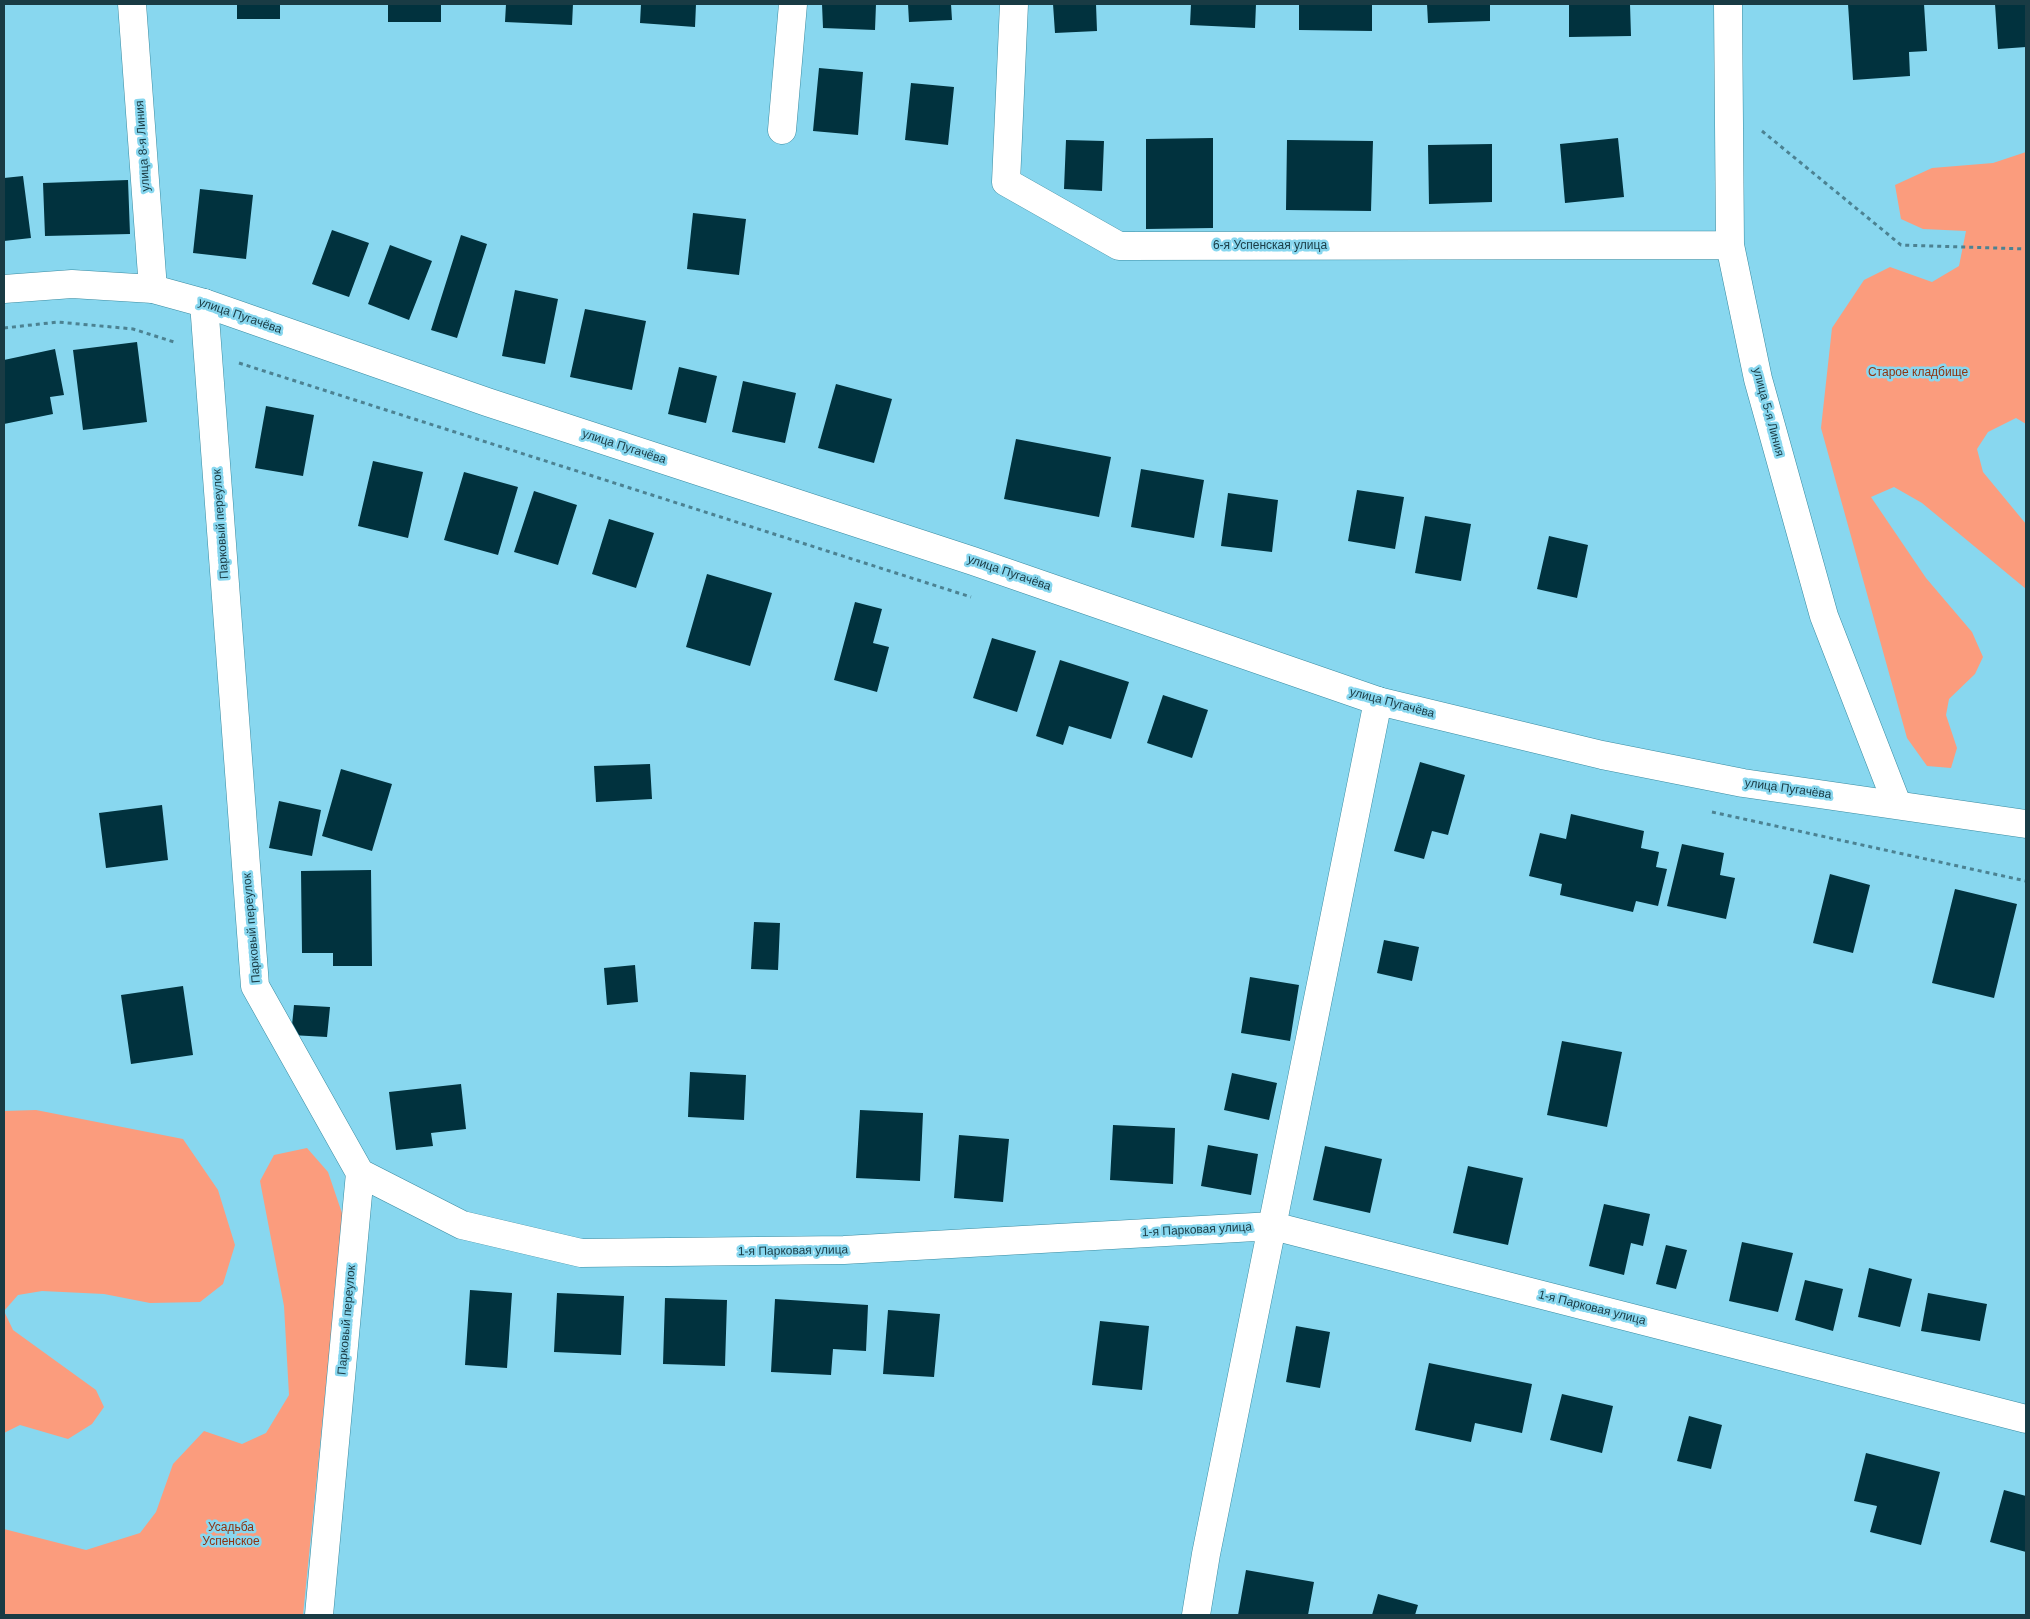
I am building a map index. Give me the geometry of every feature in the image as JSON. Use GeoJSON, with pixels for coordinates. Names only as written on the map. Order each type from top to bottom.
{"type":"FeatureCollection","features":[{"type":"Feature","properties":{"kind":"street","name":"улица 8-я Линия"},"geometry":{"type":"LineString","coordinates":[[132,4],[154,289]]}},
{"type":"Feature","properties":{"kind":"street"},"geometry":{"type":"LineString","coordinates":[[782,130],[793,4]]}},
{"type":"Feature","properties":{"kind":"street","name":"6-я Успенская улица"},"geometry":{"type":"LineString","coordinates":[[1014,4],[1006,182],[1119,246],[1730,245]]}},
{"type":"Feature","properties":{"kind":"street","name":"улица 5-я Линия"},"geometry":{"type":"LineString","coordinates":[[1728,4],[1730,245],[1758,379],[1824,616],[1897,804]]}},
{"type":"Feature","properties":{"kind":"street","name":"улица Пугачёва"},"geometry":{"type":"LineString","coordinates":[[4,289],[72,284],[154,289],[204,303],[487,402],[973,561],[1378,702],[1602,755],[1743,783],[2026,824]]}},
{"type":"Feature","properties":{"kind":"street","name":"Парковый переулок"},"geometry":{"type":"LineString","coordinates":[[204,303],[255,986],[360,1173],[319,1615]]}},
{"type":"Feature","properties":{"kind":"street"},"geometry":{"type":"LineString","coordinates":[[1196,1615],[1208,1544],[1378,702]]}},
{"type":"Feature","properties":{"kind":"street","name":"1-я Парковая улица"},"geometry":{"type":"LineString","coordinates":[[360,1173],[462,1225],[581,1253],[844,1250],[1273,1226],[2026,1419]]}},
{"type":"Feature","properties":{"kind":"path"},"geometry":{"type":"LineString","coordinates":[[1759,128],[1901,245],[2026,249]]}},
{"type":"Feature","properties":{"kind":"green space","name":"Старое кладбище"},"geometry":{"type":"Polygon","coordinates":[[[2026,152],[2026,424],[2016,418],[1988,432],[1977,449],[1983,472],[2026,524],[2026,589],[1922,503],[1894,487],[1871,497],[1926,578],[1972,632],[1983,657],[1975,674],[1949,699],[1946,715],[1957,748],[1951,768],[1927,766],[1907,738],[1821,428],[1832,328],[1864,280],[1890,267],[1932,282],[1959,266],[1966,231],[1923,229],[1901,219],[1895,185],[1932,168],[1993,163],[2026,152]]]}},
{"type":"Feature","properties":{"kind":"green space"},"geometry":{"type":"Polygon","coordinates":[[[36,1110],[183,1139],[218,1190],[235,1245],[223,1284],[200,1302],[150,1303],[104,1294],[42,1291],[18,1295],[4,1311],[4,1111],[36,1110]]]}},
{"type":"Feature","properties":{"kind":"green space","name":"Усадьба Успенское"},"geometry":{"type":"Polygon","coordinates":[[[307,1148],[328,1172],[343,1216],[303,1615],[4,1615],[4,1529],[86,1550],[140,1533],[156,1512],[173,1464],[204,1431],[242,1444],[266,1433],[289,1395],[284,1306],[260,1181],[274,1155],[307,1148]]]}},
{"type":"Feature","properties":{"kind":"green space"},"geometry":{"type":"Polygon","coordinates":[[[4,1311],[13,1330],[96,1390],[104,1407],[92,1424],[68,1439],[20,1425],[4,1433],[4,1311]]]}},
{"type":"Feature","properties":{"kind":"building"},"geometry":{"type":"Polygon","coordinates":[[[237,4],[280,4],[280,19],[237,19],[237,4]]]}},
{"type":"Feature","properties":{"kind":"building"},"geometry":{"type":"Polygon","coordinates":[[[388,4],[441,4],[441,22],[388,22],[388,4]]]}},
{"type":"Feature","properties":{"kind":"building"},"geometry":{"type":"Polygon","coordinates":[[[506,4],[573,4],[572,25],[505,22],[506,4]]]}},
{"type":"Feature","properties":{"kind":"building"},"geometry":{"type":"Polygon","coordinates":[[[641,4],[696,4],[695,27],[640,23],[641,4]]]}},
{"type":"Feature","properties":{"kind":"building"},"geometry":{"type":"Polygon","coordinates":[[[822,4],[876,4],[875,30],[823,28],[822,4]]]}},
{"type":"Feature","properties":{"kind":"building"},"geometry":{"type":"Polygon","coordinates":[[[908,4],[951,4],[952,20],[909,22],[908,4]]]}},
{"type":"Feature","properties":{"kind":"building"},"geometry":{"type":"Polygon","coordinates":[[[1053,4],[1096,4],[1097,31],[1055,33],[1053,4]]]}},
{"type":"Feature","properties":{"kind":"building"},"geometry":{"type":"Polygon","coordinates":[[[1191,4],[1256,4],[1255,28],[1190,25],[1191,4]]]}},
{"type":"Feature","properties":{"kind":"building"},"geometry":{"type":"Polygon","coordinates":[[[1299,4],[1372,4],[1372,31],[1299,30],[1299,4]]]}},
{"type":"Feature","properties":{"kind":"building"},"geometry":{"type":"Polygon","coordinates":[[[1427,4],[1490,4],[1490,21],[1428,23],[1427,4]]]}},
{"type":"Feature","properties":{"kind":"building"},"geometry":{"type":"Polygon","coordinates":[[[1569,4],[1630,4],[1631,36],[1569,37],[1569,4]]]}},
{"type":"Feature","properties":{"kind":"building"},"geometry":{"type":"Polygon","coordinates":[[[1848,4],[1924,4],[1927,51],[1909,52],[1910,76],[1853,80],[1848,4]]]}},
{"type":"Feature","properties":{"kind":"building"},"geometry":{"type":"Polygon","coordinates":[[[1995,4],[2026,4],[2026,47],[1998,49],[1995,4]]]}},
{"type":"Feature","properties":{"kind":"building"},"geometry":{"type":"Polygon","coordinates":[[[819,68],[863,72],[858,135],[813,131],[819,68]]]}},
{"type":"Feature","properties":{"kind":"building"},"geometry":{"type":"Polygon","coordinates":[[[911,83],[954,87],[948,145],[905,140],[911,83]]]}},
{"type":"Feature","properties":{"kind":"building"},"geometry":{"type":"Polygon","coordinates":[[[1213,138],[1213,228],[1146,229],[1146,139],[1213,138]]]}},
{"type":"Feature","properties":{"kind":"building"},"geometry":{"type":"Polygon","coordinates":[[[1618,138],[1624,197],[1565,203],[1560,144],[1618,138]]]}},
{"type":"Feature","properties":{"kind":"building"},"geometry":{"type":"Polygon","coordinates":[[[1066,140],[1104,141],[1102,191],[1064,189],[1066,140]]]}},
{"type":"Feature","properties":{"kind":"building"},"geometry":{"type":"Polygon","coordinates":[[[1287,140],[1373,141],[1371,211],[1286,210],[1287,140]]]}},
{"type":"Feature","properties":{"kind":"building"},"geometry":{"type":"Polygon","coordinates":[[[1492,144],[1492,202],[1429,204],[1428,145],[1492,144]]]}},
{"type":"Feature","properties":{"kind":"building"},"geometry":{"type":"Polygon","coordinates":[[[23,176],[31,238],[4,241],[4,178],[23,176]]]}},
{"type":"Feature","properties":{"kind":"building"},"geometry":{"type":"Polygon","coordinates":[[[128,180],[130,234],[45,236],[43,183],[128,180]]]}},
{"type":"Feature","properties":{"kind":"building"},"geometry":{"type":"Polygon","coordinates":[[[200,189],[253,195],[246,259],[193,253],[200,189]]]}},
{"type":"Feature","properties":{"kind":"building"},"geometry":{"type":"Polygon","coordinates":[[[693,213],[746,219],[739,275],[687,269],[693,213]]]}},
{"type":"Feature","properties":{"kind":"building"},"geometry":{"type":"Polygon","coordinates":[[[332,230],[369,243],[349,297],[312,284],[332,230]]]}},
{"type":"Feature","properties":{"kind":"building"},"geometry":{"type":"Polygon","coordinates":[[[461,235],[487,244],[457,338],[431,330],[461,235]]]}},
{"type":"Feature","properties":{"kind":"building"},"geometry":{"type":"Polygon","coordinates":[[[390,245],[432,261],[409,320],[368,304],[390,245]]]}},
{"type":"Feature","properties":{"kind":"building"},"geometry":{"type":"Polygon","coordinates":[[[515,290],[558,299],[545,364],[502,356],[515,290]]]}},
{"type":"Feature","properties":{"kind":"building"},"geometry":{"type":"Polygon","coordinates":[[[585,309],[646,321],[632,390],[570,377],[585,309]]]}},
{"type":"Feature","properties":{"kind":"building"},"geometry":{"type":"Polygon","coordinates":[[[137,342],[147,422],[83,430],[73,350],[137,342]]]}},
{"type":"Feature","properties":{"kind":"building"},"geometry":{"type":"Polygon","coordinates":[[[55,349],[64,395],[50,397],[53,414],[4,424],[4,360],[55,349]]]}},
{"type":"Feature","properties":{"kind":"building"},"geometry":{"type":"Polygon","coordinates":[[[679,367],[717,376],[706,423],[668,414],[679,367]]]}},
{"type":"Feature","properties":{"kind":"building"},"geometry":{"type":"Polygon","coordinates":[[[743,381],[796,393],[785,443],[732,432],[743,381]]]}},
{"type":"Feature","properties":{"kind":"building"},"geometry":{"type":"Polygon","coordinates":[[[836,384],[892,399],[874,463],[818,448],[836,384]]]}},
{"type":"Feature","properties":{"kind":"building"},"geometry":{"type":"Polygon","coordinates":[[[266,406],[314,415],[303,476],[255,468],[266,406]]]}},
{"type":"Feature","properties":{"kind":"building"},"geometry":{"type":"Polygon","coordinates":[[[1016,439],[1111,457],[1099,517],[1004,499],[1016,439]]]}},
{"type":"Feature","properties":{"kind":"building"},"geometry":{"type":"Polygon","coordinates":[[[373,461],[423,472],[408,538],[358,526],[373,461]]]}},
{"type":"Feature","properties":{"kind":"building"},"geometry":{"type":"Polygon","coordinates":[[[1141,469],[1204,480],[1194,538],[1131,527],[1141,469]]]}},
{"type":"Feature","properties":{"kind":"building"},"geometry":{"type":"Polygon","coordinates":[[[464,472],[518,487],[498,555],[444,540],[464,472]]]}},
{"type":"Feature","properties":{"kind":"building"},"geometry":{"type":"Polygon","coordinates":[[[1357,490],[1404,497],[1395,549],[1348,541],[1357,490]]]}},
{"type":"Feature","properties":{"kind":"building"},"geometry":{"type":"Polygon","coordinates":[[[534,491],[577,505],[558,565],[514,552],[534,491]]]}},
{"type":"Feature","properties":{"kind":"building"},"geometry":{"type":"Polygon","coordinates":[[[1228,493],[1278,500],[1272,552],[1221,546],[1228,493]]]}},
{"type":"Feature","properties":{"kind":"building"},"geometry":{"type":"Polygon","coordinates":[[[1425,516],[1471,524],[1461,581],[1415,573],[1425,516]]]}},
{"type":"Feature","properties":{"kind":"building"},"geometry":{"type":"Polygon","coordinates":[[[609,519],[654,533],[636,588],[592,574],[609,519]]]}},
{"type":"Feature","properties":{"kind":"building"},"geometry":{"type":"Polygon","coordinates":[[[1549,536],[1588,545],[1577,598],[1537,589],[1549,536]]]}},
{"type":"Feature","properties":{"kind":"building"},"geometry":{"type":"Polygon","coordinates":[[[707,574],[772,593],[750,666],[686,647],[707,574]]]}},
{"type":"Feature","properties":{"kind":"building"},"geometry":{"type":"Polygon","coordinates":[[[855,602],[882,609],[873,643],[889,647],[877,692],[834,680],[855,602]]]}},
{"type":"Feature","properties":{"kind":"building"},"geometry":{"type":"Polygon","coordinates":[[[992,638],[1036,651],[1017,712],[973,698],[992,638]]]}},
{"type":"Feature","properties":{"kind":"building"},"geometry":{"type":"Polygon","coordinates":[[[1060,660],[1129,682],[1111,739],[1069,726],[1063,745],[1036,736],[1060,660]]]}},
{"type":"Feature","properties":{"kind":"building"},"geometry":{"type":"Polygon","coordinates":[[[1163,695],[1208,710],[1192,758],[1147,743],[1163,695]]]}},
{"type":"Feature","properties":{"kind":"building"},"geometry":{"type":"Polygon","coordinates":[[[1420,762],[1465,775],[1448,835],[1432,831],[1424,859],[1394,851],[1420,762]]]}},
{"type":"Feature","properties":{"kind":"building"},"geometry":{"type":"Polygon","coordinates":[[[650,764],[652,799],[596,802],[594,766],[650,764]]]}},
{"type":"Feature","properties":{"kind":"building"},"geometry":{"type":"Polygon","coordinates":[[[341,769],[392,784],[372,851],[322,836],[341,769]]]}},
{"type":"Feature","properties":{"kind":"building"},"geometry":{"type":"Polygon","coordinates":[[[279,801],[321,810],[312,856],[269,848],[279,801]]]}},
{"type":"Feature","properties":{"kind":"building"},"geometry":{"type":"Polygon","coordinates":[[[162,805],[168,860],[106,868],[99,813],[162,805]]]}},
{"type":"Feature","properties":{"kind":"building"},"geometry":{"type":"Polygon","coordinates":[[[1571,814],[1644,831],[1641,848],[1659,852],[1656,867],[1667,869],[1658,906],[1636,901],[1633,912],[1560,895],[1562,884],[1529,876],[1540,833],[1566,839],[1571,814]]]}},
{"type":"Feature","properties":{"kind":"building"},"geometry":{"type":"Polygon","coordinates":[[[1682,844],[1724,853],[1720,875],[1735,878],[1726,919],[1667,906],[1682,844]]]}},
{"type":"Feature","properties":{"kind":"building"},"geometry":{"type":"Polygon","coordinates":[[[371,870],[372,966],[333,966],[333,953],[302,953],[301,871],[371,870]]]}},
{"type":"Feature","properties":{"kind":"building"},"geometry":{"type":"Polygon","coordinates":[[[1830,874],[1870,885],[1853,953],[1813,943],[1830,874]]]}},
{"type":"Feature","properties":{"kind":"building"},"geometry":{"type":"Polygon","coordinates":[[[1955,889],[2017,904],[1994,998],[1932,983],[1955,889]]]}},
{"type":"Feature","properties":{"kind":"building"},"geometry":{"type":"Polygon","coordinates":[[[754,922],[780,923],[778,970],[751,969],[754,922]]]}},
{"type":"Feature","properties":{"kind":"building"},"geometry":{"type":"Polygon","coordinates":[[[1384,940],[1419,947],[1412,981],[1377,973],[1384,940]]]}},
{"type":"Feature","properties":{"kind":"building"},"geometry":{"type":"Polygon","coordinates":[[[635,965],[638,1002],[607,1005],[604,968],[635,965]]]}},
{"type":"Feature","properties":{"kind":"building"},"geometry":{"type":"Polygon","coordinates":[[[1250,977],[1299,985],[1290,1041],[1241,1033],[1250,977]]]}},
{"type":"Feature","properties":{"kind":"building"},"geometry":{"type":"Polygon","coordinates":[[[183,986],[193,1055],[131,1064],[121,995],[183,986]]]}},
{"type":"Feature","properties":{"kind":"building"},"geometry":{"type":"Polygon","coordinates":[[[294,1005],[330,1007],[327,1037],[291,1035],[294,1005]]]}},
{"type":"Feature","properties":{"kind":"building"},"geometry":{"type":"Polygon","coordinates":[[[1562,1041],[1622,1052],[1607,1127],[1547,1115],[1562,1041]]]}},
{"type":"Feature","properties":{"kind":"building"},"geometry":{"type":"Polygon","coordinates":[[[690,1072],[746,1075],[744,1120],[688,1117],[690,1072]]]}},
{"type":"Feature","properties":{"kind":"building"},"geometry":{"type":"Polygon","coordinates":[[[1232,1073],[1277,1083],[1269,1120],[1224,1110],[1232,1073]]]}},
{"type":"Feature","properties":{"kind":"building"},"geometry":{"type":"Polygon","coordinates":[[[461,1084],[466,1129],[431,1133],[433,1146],[396,1150],[389,1092],[461,1084]]]}},
{"type":"Feature","properties":{"kind":"building"},"geometry":{"type":"Polygon","coordinates":[[[860,1110],[923,1113],[920,1181],[856,1178],[860,1110]]]}},
{"type":"Feature","properties":{"kind":"building"},"geometry":{"type":"Polygon","coordinates":[[[1113,1125],[1175,1128],[1173,1184],[1110,1180],[1113,1125]]]}},
{"type":"Feature","properties":{"kind":"building"},"geometry":{"type":"Polygon","coordinates":[[[959,1135],[1009,1139],[1003,1202],[954,1198],[959,1135]]]}},
{"type":"Feature","properties":{"kind":"building"},"geometry":{"type":"Polygon","coordinates":[[[1208,1145],[1258,1154],[1251,1195],[1201,1186],[1208,1145]]]}},
{"type":"Feature","properties":{"kind":"building"},"geometry":{"type":"Polygon","coordinates":[[[1325,1146],[1382,1159],[1370,1213],[1313,1200],[1325,1146]]]}},
{"type":"Feature","properties":{"kind":"building"},"geometry":{"type":"Polygon","coordinates":[[[1468,1166],[1523,1178],[1508,1245],[1453,1233],[1468,1166]]]}},
{"type":"Feature","properties":{"kind":"building"},"geometry":{"type":"Polygon","coordinates":[[[1604,1204],[1650,1214],[1643,1246],[1631,1243],[1624,1275],[1589,1266],[1604,1204]]]}},
{"type":"Feature","properties":{"kind":"building"},"geometry":{"type":"Polygon","coordinates":[[[1742,1242],[1793,1253],[1778,1312],[1729,1301],[1742,1242]]]}},
{"type":"Feature","properties":{"kind":"building"},"geometry":{"type":"Polygon","coordinates":[[[1666,1245],[1687,1250],[1676,1289],[1656,1284],[1666,1245]]]}},
{"type":"Feature","properties":{"kind":"building"},"geometry":{"type":"Polygon","coordinates":[[[1869,1268],[1912,1279],[1900,1327],[1858,1317],[1869,1268]]]}},
{"type":"Feature","properties":{"kind":"building"},"geometry":{"type":"Polygon","coordinates":[[[1805,1280],[1843,1289],[1833,1331],[1795,1320],[1805,1280]]]}},
{"type":"Feature","properties":{"kind":"building"},"geometry":{"type":"Polygon","coordinates":[[[470,1290],[512,1293],[507,1368],[465,1365],[470,1290]]]}},
{"type":"Feature","properties":{"kind":"building"},"geometry":{"type":"Polygon","coordinates":[[[557,1293],[624,1296],[621,1355],[554,1352],[557,1293]]]}},
{"type":"Feature","properties":{"kind":"building"},"geometry":{"type":"Polygon","coordinates":[[[1928,1293],[1987,1304],[1980,1341],[1921,1331],[1928,1293]]]}},
{"type":"Feature","properties":{"kind":"building"},"geometry":{"type":"Polygon","coordinates":[[[665,1298],[727,1300],[725,1366],[663,1364],[665,1298]]]}},
{"type":"Feature","properties":{"kind":"building"},"geometry":{"type":"Polygon","coordinates":[[[775,1299],[868,1305],[866,1351],[833,1349],[831,1375],[771,1372],[775,1299]]]}},
{"type":"Feature","properties":{"kind":"building"},"geometry":{"type":"Polygon","coordinates":[[[888,1310],[940,1314],[934,1377],[883,1374],[888,1310]]]}},
{"type":"Feature","properties":{"kind":"building"},"geometry":{"type":"Polygon","coordinates":[[[1100,1321],[1149,1326],[1142,1390],[1092,1385],[1100,1321]]]}},
{"type":"Feature","properties":{"kind":"building"},"geometry":{"type":"Polygon","coordinates":[[[1296,1326],[1330,1332],[1320,1388],[1286,1382],[1296,1326]]]}},
{"type":"Feature","properties":{"kind":"building"},"geometry":{"type":"Polygon","coordinates":[[[1429,1363],[1532,1384],[1522,1433],[1475,1423],[1471,1442],[1415,1430],[1429,1363]]]}},
{"type":"Feature","properties":{"kind":"building"},"geometry":{"type":"Polygon","coordinates":[[[1562,1394],[1613,1406],[1602,1453],[1550,1440],[1562,1394]]]}},
{"type":"Feature","properties":{"kind":"building"},"geometry":{"type":"Polygon","coordinates":[[[1689,1416],[1722,1425],[1711,1469],[1677,1461],[1689,1416]]]}},
{"type":"Feature","properties":{"kind":"building"},"geometry":{"type":"Polygon","coordinates":[[[1866,1453],[1940,1472],[1921,1545],[1870,1532],[1877,1506],[1854,1501],[1866,1453]]]}},
{"type":"Feature","properties":{"kind":"building"},"geometry":{"type":"Polygon","coordinates":[[[2004,1490],[2026,1496],[2026,1552],[1990,1542],[2004,1490]]]}},
{"type":"Feature","properties":{"kind":"building"},"geometry":{"type":"Polygon","coordinates":[[[1246,1570],[1314,1582],[1308,1615],[1238,1615],[1246,1570]]]}},
{"type":"Feature","properties":{"kind":"building"},"geometry":{"type":"Polygon","coordinates":[[[1378,1594],[1418,1605],[1415,1615],[1372,1615],[1378,1594]]]}}]}
